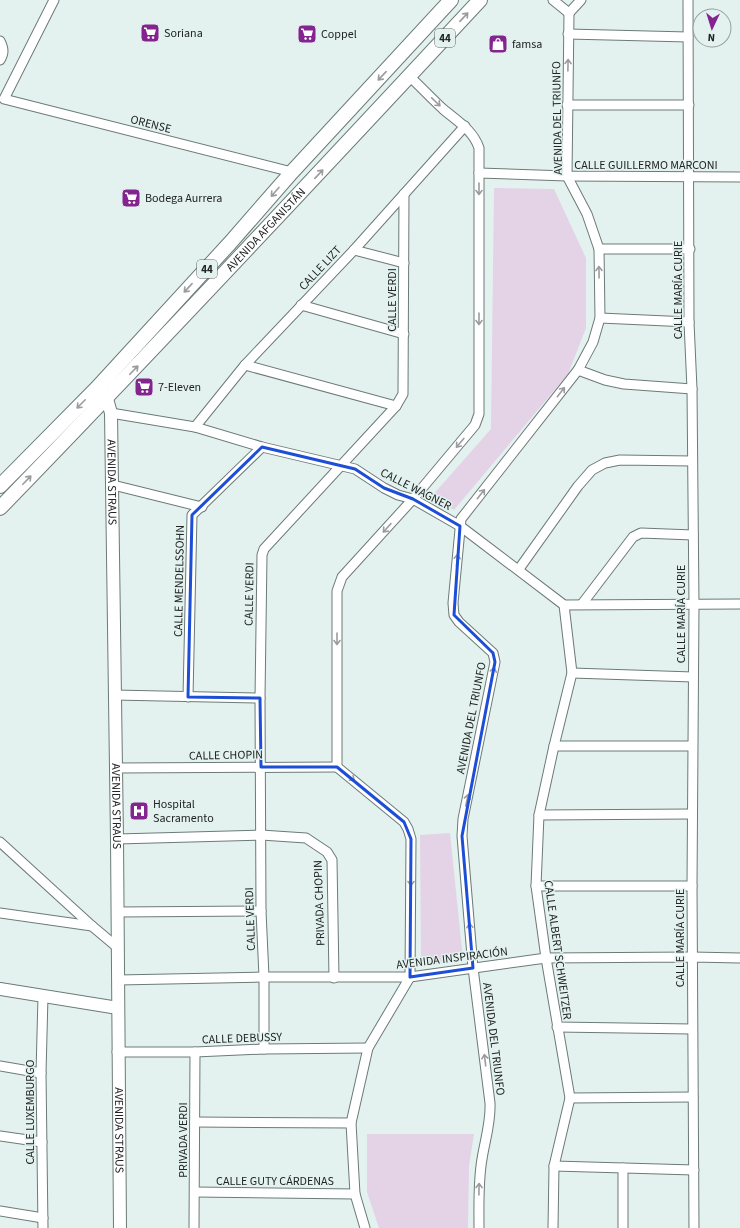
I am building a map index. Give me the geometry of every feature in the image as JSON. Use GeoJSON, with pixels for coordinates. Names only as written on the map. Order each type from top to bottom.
{"type":"FeatureCollection","features":[{"type":"Feature","properties":{"kind":"main road","name":"AVENIDA AFGANISTÁN"},"geometry":{"type":"LineString","coordinates":[[0,508],[102,393],[292,172],[452,0]]}},
{"type":"Feature","properties":{"kind":"main road","name":"AVENIDA AFGANISTÁN"},"geometry":{"type":"LineString","coordinates":[[0,486],[102,393],[245,254],[480,0]]}},
{"type":"Feature","properties":{"kind":"main road"},"geometry":{"type":"LineString","coordinates":[[409,76],[409,57],[433,28],[435,18]]}},
{"type":"Feature","properties":{"kind":"street","name":"ORENSE"},"geometry":{"type":"LineString","coordinates":[[54,0],[4,99],[292,172]]}},
{"type":"Feature","properties":{"kind":"street"},"geometry":{"type":"LineString","coordinates":[[553,0],[568,13],[581,0]]}},
{"type":"Feature","properties":{"kind":"street","name":"CALLE MARÍA CURIE"},"geometry":{"type":"LineString","coordinates":[[688,0],[694,605],[692,746],[694,1228]]}},
{"type":"Feature","properties":{"kind":"street","name":"AVENIDA DEL TRIUNFO"},"geometry":{"type":"LineString","coordinates":[[479,1228],[479,1184],[482,1159],[491,1115],[473,968],[462,836],[463,819],[495,662],[493,654],[459,622],[454,615],[453,603],[461,519],[578,370],[593,342],[600,318],[598,249],[587,214],[567,176],[568,13]]}},
{"type":"Feature","properties":{"kind":"street"},"geometry":{"type":"LineString","coordinates":[[568,34],[688,37]]}},
{"type":"Feature","properties":{"kind":"street"},"geometry":{"type":"LineString","coordinates":[[0,41],[4,51],[0,60]]}},
{"type":"Feature","properties":{"kind":"street"},"geometry":{"type":"LineString","coordinates":[[365,1228],[355,1194],[351,1124],[368,1048],[410,977],[411,838],[404,822],[337,767],[337,591],[342,577],[413,499],[475,425],[479,414],[479,148],[477,141],[465,126],[444,110],[409,76]]}},
{"type":"Feature","properties":{"kind":"street"},"geometry":{"type":"LineString","coordinates":[[567,105],[689,105]]}},
{"type":"Feature","properties":{"kind":"street","name":"CALLE LIZT"},"geometry":{"type":"LineString","coordinates":[[195,427],[245,365],[354,250],[465,126]]}},
{"type":"Feature","properties":{"kind":"street","name":"CALLE GUILLERMO MARCONI"},"geometry":{"type":"LineString","coordinates":[[479,173],[689,178],[740,177]]}},
{"type":"Feature","properties":{"kind":"street","name":"CALLE VERDI"},"geometry":{"type":"LineString","coordinates":[[264,1049],[264,977],[261,911],[260,698],[262,555],[264,549],[396,406],[403,394],[404,194]]}},
{"type":"Feature","properties":{"kind":"street"},"geometry":{"type":"LineString","coordinates":[[598,249],[690,249]]}},
{"type":"Feature","properties":{"kind":"street"},"geometry":{"type":"LineString","coordinates":[[354,250],[404,263]]}},
{"type":"Feature","properties":{"kind":"street"},"geometry":{"type":"LineString","coordinates":[[301,306],[404,334]]}},
{"type":"Feature","properties":{"kind":"street"},"geometry":{"type":"LineString","coordinates":[[600,318],[690,322]]}},
{"type":"Feature","properties":{"kind":"street"},"geometry":{"type":"LineString","coordinates":[[245,365],[396,406]]}},
{"type":"Feature","properties":{"kind":"street"},"geometry":{"type":"LineString","coordinates":[[578,370],[605,380],[624,384],[692,389]]}},
{"type":"Feature","properties":{"kind":"street","name":"AVENIDA STRAUS"},"geometry":{"type":"LineString","coordinates":[[102,393],[111,413],[113,485],[118,980],[117,1052],[120,1228]]}},
{"type":"Feature","properties":{"kind":"street","name":"CALLE WAGNER"},"geometry":{"type":"LineString","coordinates":[[111,413],[195,427],[262,447],[355,469],[384,488],[398,495],[413,499],[460,526],[519,569],[564,605]]}},
{"type":"Feature","properties":{"kind":"street","name":"CALLE MENDELSSOHN"},"geometry":{"type":"LineString","coordinates":[[188,697],[192,515],[262,447]]}},
{"type":"Feature","properties":{"kind":"street"},"geometry":{"type":"LineString","coordinates":[[519,569],[578,486],[592,470],[605,462],[620,460],[692,461]]}},
{"type":"Feature","properties":{"kind":"street"},"geometry":{"type":"LineString","coordinates":[[113,485],[202,506]]}},
{"type":"Feature","properties":{"kind":"street"},"geometry":{"type":"LineString","coordinates":[[582,604],[633,537],[641,533],[693,535]]}},
{"type":"Feature","properties":{"kind":"street"},"geometry":{"type":"LineString","coordinates":[[564,605],[740,604]]}},
{"type":"Feature","properties":{"kind":"street","name":"CALLE ALBERT SCHWEITZER"},"geometry":{"type":"LineString","coordinates":[[553,1228],[554,1166],[570,1098],[557,1027],[536,886],[539,815],[572,674],[564,605]]}},
{"type":"Feature","properties":{"kind":"street"},"geometry":{"type":"LineString","coordinates":[[572,674],[693,677]]}},
{"type":"Feature","properties":{"kind":"street"},"geometry":{"type":"LineString","coordinates":[[114,695],[260,698]]}},
{"type":"Feature","properties":{"kind":"street"},"geometry":{"type":"LineString","coordinates":[[554,746],[692,746]]}},
{"type":"Feature","properties":{"kind":"street","name":"CALLE CHOPIN"},"geometry":{"type":"LineString","coordinates":[[116,768],[261,766],[337,767]]}},
{"type":"Feature","properties":{"kind":"street"},"geometry":{"type":"LineString","coordinates":[[539,815],[692,814]]}},
{"type":"Feature","properties":{"kind":"street","name":"PRIVADA CHOPIN"},"geometry":{"type":"LineString","coordinates":[[117,839],[261,835],[306,838],[327,852],[332,860],[334,978]]}},
{"type":"Feature","properties":{"kind":"street"},"geometry":{"type":"LineString","coordinates":[[0,842],[117,947]]}},
{"type":"Feature","properties":{"kind":"street"},"geometry":{"type":"LineString","coordinates":[[536,886],[692,886]]}},
{"type":"Feature","properties":{"kind":"street"},"geometry":{"type":"LineString","coordinates":[[117,912],[261,911]]}},
{"type":"Feature","properties":{"kind":"street"},"geometry":{"type":"LineString","coordinates":[[0,913],[92,926]]}},
{"type":"Feature","properties":{"kind":"street","name":"AVENIDA INSPIRACIÓN"},"geometry":{"type":"LineString","coordinates":[[118,980],[264,977],[410,977],[546,958],[740,958]]}},
{"type":"Feature","properties":{"kind":"street"},"geometry":{"type":"LineString","coordinates":[[0,989],[118,1008]]}},
{"type":"Feature","properties":{"kind":"street","name":"CALLE LUXEMBURGO"},"geometry":{"type":"LineString","coordinates":[[43,996],[41,1072],[43,1223]]}},
{"type":"Feature","properties":{"kind":"street"},"geometry":{"type":"LineString","coordinates":[[557,1027],[692,1029]]}},
{"type":"Feature","properties":{"kind":"street","name":"CALLE DEBUSSY"},"geometry":{"type":"LineString","coordinates":[[117,1052],[195,1052],[264,1049],[368,1048]]}},
{"type":"Feature","properties":{"kind":"street","name":"PRIVADA VERDI"},"geometry":{"type":"LineString","coordinates":[[194,1228],[196,1122],[195,1052]]}},
{"type":"Feature","properties":{"kind":"street"},"geometry":{"type":"LineString","coordinates":[[0,1066],[41,1072]]}},
{"type":"Feature","properties":{"kind":"street"},"geometry":{"type":"LineString","coordinates":[[570,1098],[693,1097]]}},
{"type":"Feature","properties":{"kind":"street"},"geometry":{"type":"LineString","coordinates":[[196,1122],[351,1124]]}},
{"type":"Feature","properties":{"kind":"street"},"geometry":{"type":"LineString","coordinates":[[0,1136],[42,1142]]}},
{"type":"Feature","properties":{"kind":"street"},"geometry":{"type":"LineString","coordinates":[[554,1166],[694,1170]]}},
{"type":"Feature","properties":{"kind":"street"},"geometry":{"type":"LineString","coordinates":[[622,1228],[623,1168]]}},
{"type":"Feature","properties":{"kind":"street","name":"CALLE GUTY CÁRDENAS"},"geometry":{"type":"LineString","coordinates":[[194,1192],[355,1194]]}},
{"type":"Feature","properties":{"kind":"street"},"geometry":{"type":"LineString","coordinates":[[0,1211],[43,1223]]}},
{"type":"Feature","properties":{"kind":"highlighted area"},"geometry":{"type":"Polygon","coordinates":[[[262,447],[355,469],[384,488],[413,499],[460,526],[454,615],[493,653],[495,662],[462,836],[473,968],[410,977],[411,839],[404,822],[337,767],[261,767],[260,698],[188,697],[192,515],[262,447]]]}},
{"type":"Feature","properties":{"kind":"shaded area"},"geometry":{"type":"Polygon","coordinates":[[[494,188],[554,189],[586,258],[586,328],[568,374],[454,510],[431,497],[491,429],[494,188]]]}},
{"type":"Feature","properties":{"kind":"shaded area"},"geometry":{"type":"Polygon","coordinates":[[[450,833],[463,960],[421,967],[420,835],[450,833]]]}},
{"type":"Feature","properties":{"kind":"shaded area"},"geometry":{"type":"Polygon","coordinates":[[[367,1134],[474,1134],[469,1166],[468,1228],[379,1228],[367,1192],[367,1134]]]}},
{"type":"Feature","properties":{"kind":"place","name":"Soriana"},"geometry":{"type":"Point","coordinates":[150,33]}},
{"type":"Feature","properties":{"kind":"place","name":"Coppel"},"geometry":{"type":"Point","coordinates":[307,34]}},
{"type":"Feature","properties":{"kind":"place","name":"famsa"},"geometry":{"type":"Point","coordinates":[498,44]}},
{"type":"Feature","properties":{"kind":"place","name":"Bodega Aurrera"},"geometry":{"type":"Point","coordinates":[131,198]}},
{"type":"Feature","properties":{"kind":"place","name":"7-Eleven"},"geometry":{"type":"Point","coordinates":[144,387]}},
{"type":"Feature","properties":{"kind":"place","name":"Hospital Sacramento"},"geometry":{"type":"Point","coordinates":[139,811]}}]}
